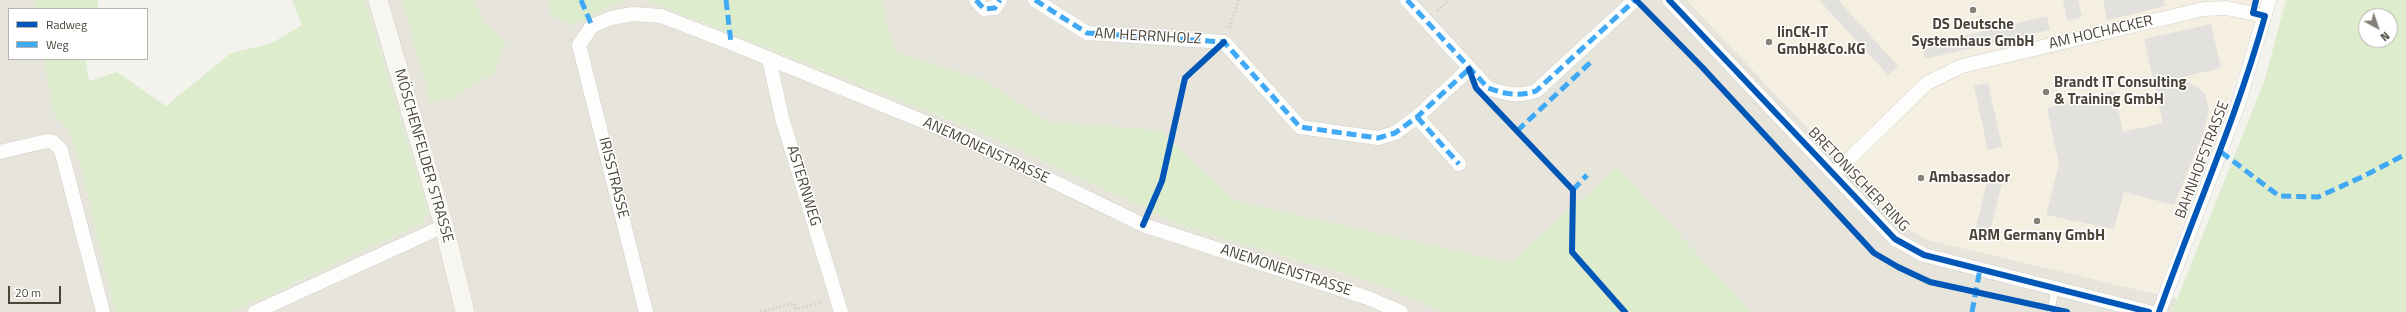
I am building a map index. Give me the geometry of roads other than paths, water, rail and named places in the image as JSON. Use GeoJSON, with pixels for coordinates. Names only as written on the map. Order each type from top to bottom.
{"type":"FeatureCollection","features":[{"type":"Feature","properties":{"kind":"street","name":"MÖSCHENFELDER STRASSE"},"geometry":{"type":"LineString","coordinates":[[378,0],[444,226],[465,312]]}},
{"type":"Feature","properties":{"kind":"street"},"geometry":{"type":"LineString","coordinates":[[976,0],[984,9],[995,8],[1000,0]]}},
{"type":"Feature","properties":{"kind":"street","name":"AM HERRNHOLZ"},"geometry":{"type":"LineString","coordinates":[[1036,0],[1087,33],[1224,42],[1300,126],[1378,138],[1395,133],[1417,117]]}},
{"type":"Feature","properties":{"kind":"street"},"geometry":{"type":"LineString","coordinates":[[1407,0],[1488,88],[1501,93],[1522,96],[1536,91],[1635,0]]}},
{"type":"Feature","properties":{"kind":"street","name":"BRETONISCHER RING"},"geometry":{"type":"LineString","coordinates":[[1669,0],[1895,239],[1924,255],[2149,312]]}},
{"type":"Feature","properties":{"kind":"street","name":"BAHNHOFSTRASSE"},"geometry":{"type":"LineString","coordinates":[[2159,312],[2239,102],[2269,0]]}},
{"type":"Feature","properties":{"kind":"street","name":"AM HOCHACKER"},"geometry":{"type":"LineString","coordinates":[[1834,174],[1927,82],[1945,73],[2020,51],[2204,9],[2226,8],[2265,16]]}},
{"type":"Feature","properties":{"kind":"street","name":"ANEMONENSTRASSE"},"geometry":{"type":"LineString","coordinates":[[579,45],[592,26],[611,18],[633,14],[661,16],[969,140],[1143,225],[1368,298],[1401,312]]}},
{"type":"Feature","properties":{"kind":"street","name":"IRISSTRASSE"},"geometry":{"type":"LineString","coordinates":[[579,45],[646,312]]}},
{"type":"Feature","properties":{"kind":"street","name":"ASTERNWEG"},"geometry":{"type":"LineString","coordinates":[[769,59],[782,118],[841,312]]}},
{"type":"Feature","properties":{"kind":"street"},"geometry":{"type":"LineString","coordinates":[[1459,164],[1417,117],[1469,69]]}},
{"type":"Feature","properties":{"kind":"street"},"geometry":{"type":"LineString","coordinates":[[0,152],[47,141],[54,142],[61,150],[65,158],[103,312]]}},
{"type":"Feature","properties":{"kind":"street"},"geometry":{"type":"LineString","coordinates":[[255,312],[444,226]]}},
{"type":"Feature","properties":{"kind":"lane"},"geometry":{"type":"LineString","coordinates":[[2051,312],[2055,287]]}},
{"type":"Feature","properties":{"kind":"place","name":"DS Deutsche Systemhaus GmbH"},"geometry":{"type":"Point","coordinates":[1973,10]}},
{"type":"Feature","properties":{"kind":"place","name":"linCK-IT GmbH&Co.KG"},"geometry":{"type":"Point","coordinates":[1769,42]}},
{"type":"Feature","properties":{"kind":"place","name":"Brandt IT Consulting & Training GmbH"},"geometry":{"type":"Point","coordinates":[2046,92]}},
{"type":"Feature","properties":{"kind":"place","name":"Ambassador"},"geometry":{"type":"Point","coordinates":[1921,178]}},
{"type":"Feature","properties":{"kind":"place","name":"ARM Germany GmbH"},"geometry":{"type":"Point","coordinates":[2037,221]}}]}
